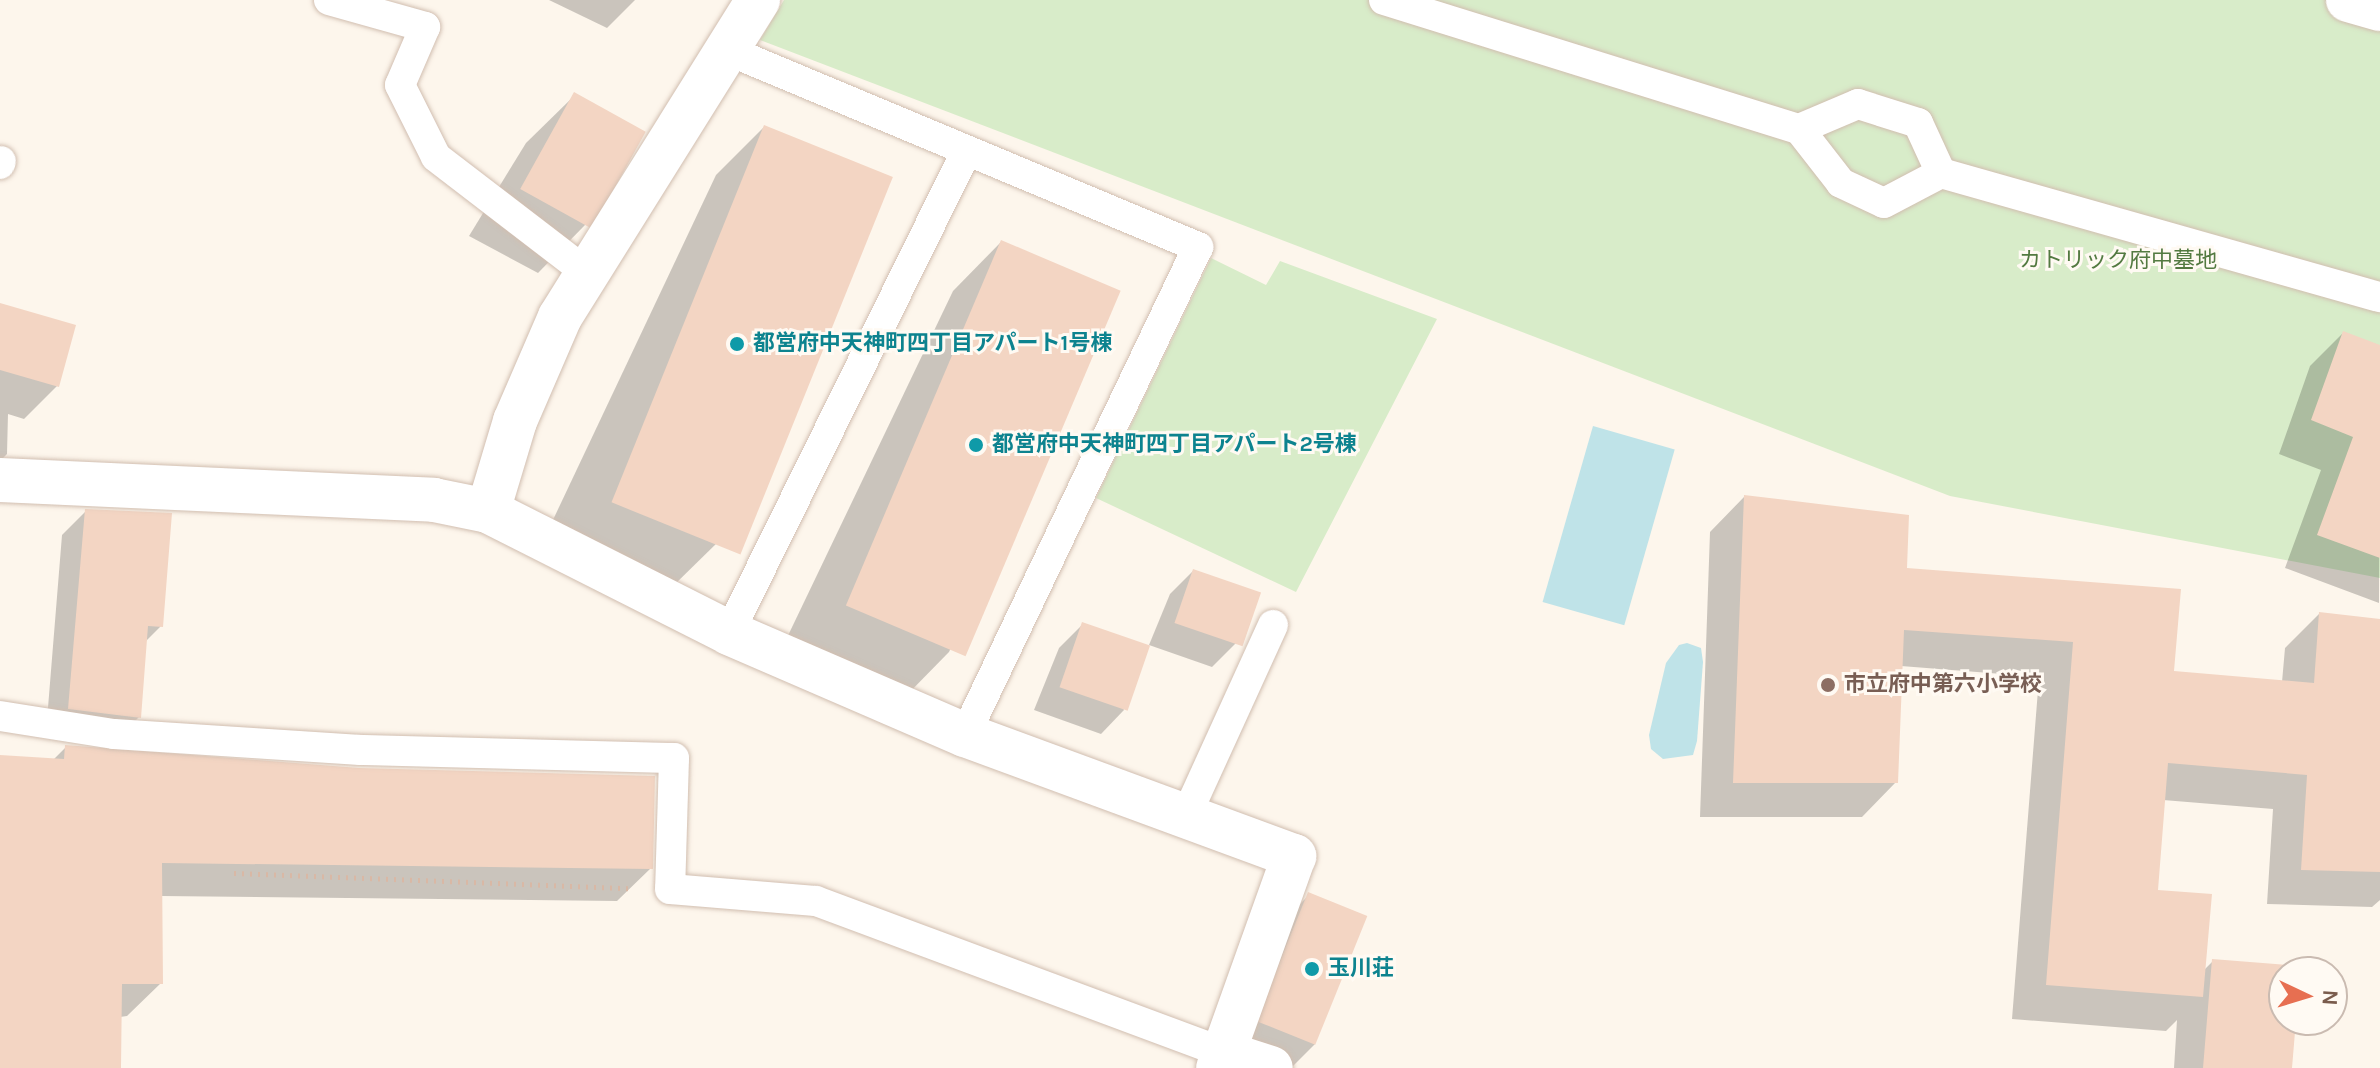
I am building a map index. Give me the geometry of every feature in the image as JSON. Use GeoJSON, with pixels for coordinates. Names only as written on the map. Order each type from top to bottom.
{"type":"FeatureCollection","features":[{"type":"Feature","properties":{"kind":"street"},"geometry":{"type":"LineString","coordinates":[[488,511],[515,421],[560,317],[590,275],[758,0]]}},
{"type":"Feature","properties":{"kind":"street"},"geometry":{"type":"LineString","coordinates":[[2348,0],[2380,9]]}},
{"type":"Feature","properties":{"kind":"street"},"geometry":{"type":"LineString","coordinates":[[0,480],[434,500],[488,511],[729,633],[965,735],[1294,856],[1221,1060],[1271,1068]]}},
{"type":"Feature","properties":{"kind":"lane"},"geometry":{"type":"LineString","coordinates":[[329,0],[425,27],[400,85],[436,157],[590,275]]}},
{"type":"Feature","properties":{"kind":"lane"},"geometry":{"type":"LineString","coordinates":[[1384,0],[1799,129],[1841,183],[1884,203],[1941,173],[2380,297]]}},
{"type":"Feature","properties":{"kind":"lane"},"geometry":{"type":"LineString","coordinates":[[727,50],[1198,247],[965,735]]}},
{"type":"Feature","properties":{"kind":"lane"},"geometry":{"type":"LineString","coordinates":[[1799,129],[1858,104],[1918,123],[1941,173]]}},
{"type":"Feature","properties":{"kind":"lane"},"geometry":{"type":"LineString","coordinates":[[729,633],[967,150]]}},
{"type":"Feature","properties":{"kind":"lane"},"geometry":{"type":"LineString","coordinates":[[1186,816],[1273,625]]}},
{"type":"Feature","properties":{"kind":"lane"},"geometry":{"type":"LineString","coordinates":[[0,716],[114,734],[360,750],[674,758],[670,889],[816,901],[1221,1060]]}},
{"type":"Feature","properties":{"kind":"path"},"geometry":{"type":"LineString","coordinates":[[234,873],[670,889]]}},
{"type":"Feature","properties":{"kind":"green space","name":"カトリック府中墓地"},"geometry":{"type":"Polygon","coordinates":[[[784,0],[2354,0],[2380,7],[2380,578],[1950,496],[760,40],[784,0]]]}},
{"type":"Feature","properties":{"kind":"green space"},"geometry":{"type":"Polygon","coordinates":[[[1211,258],[1266,285],[1280,261],[1437,319],[1296,592],[1096,498],[1211,258]]]}},
{"type":"Feature","properties":{"kind":"water"},"geometry":{"type":"Polygon","coordinates":[[[1593,426],[1675,449],[1624,625],[1543,602],[1593,426]]]}},
{"type":"Feature","properties":{"kind":"water"},"geometry":{"type":"Polygon","coordinates":[[[1687,643],[1701,648],[1703,662],[1697,741],[1693,755],[1663,759],[1651,749],[1649,735],[1666,663],[1679,645],[1687,643]]]}},
{"type":"Feature","properties":{"kind":"building"},"geometry":{"type":"Polygon","coordinates":[[[574,92],[646,132],[592,229],[520,189],[574,92]]]}},
{"type":"Feature","properties":{"kind":"building","name":"都営府中天神町四丁目アパート1号棟"},"geometry":{"type":"Polygon","coordinates":[[[764,125],[893,177],[740,554],[612,502],[764,125]]]}},
{"type":"Feature","properties":{"kind":"building","name":"都営府中天神町四丁目アパート2号棟"},"geometry":{"type":"Polygon","coordinates":[[[1001,240],[1121,291],[966,656],[846,605],[1001,240]]]}},
{"type":"Feature","properties":{"kind":"building"},"geometry":{"type":"Polygon","coordinates":[[[0,303],[76,325],[59,387],[0,370],[0,303]]]}},
{"type":"Feature","properties":{"kind":"building"},"geometry":{"type":"Polygon","coordinates":[[[2343,331],[2380,345],[2380,558],[2317,535],[2353,437],[2311,420],[2343,331]]]}},
{"type":"Feature","properties":{"kind":"building"},"geometry":{"type":"Polygon","coordinates":[[[1744,495],[1909,515],[1907,568],[2181,589],[2174,671],[2314,683],[2319,612],[2380,619],[2380,872],[2301,870],[2307,775],[2168,763],[2158,890],[2212,894],[2203,997],[2046,985],[2073,642],[1904,630],[1898,783],[1733,783],[1744,495]]]}},
{"type":"Feature","properties":{"kind":"building"},"geometry":{"type":"Polygon","coordinates":[[[85,509],[172,513],[163,627],[148,626],[141,718],[68,709],[85,509]]]}},
{"type":"Feature","properties":{"kind":"building"},"geometry":{"type":"Polygon","coordinates":[[[1193,569],[1261,592],[1243,646],[1174,623],[1193,569]]]}},
{"type":"Feature","properties":{"kind":"building"},"geometry":{"type":"Polygon","coordinates":[[[1082,622],[1150,645],[1128,711],[1060,687],[1082,622]]]}},
{"type":"Feature","properties":{"kind":"building"},"geometry":{"type":"Polygon","coordinates":[[[65,745],[359,768],[655,776],[653,869],[162,863],[163,984],[122,984],[121,1068],[0,1068],[0,755],[64,759],[65,745]]]}},
{"type":"Feature","properties":{"kind":"building","name":"玉川荘"},"geometry":{"type":"Polygon","coordinates":[[[1308,892],[1367,916],[1315,1045],[1256,1021],[1308,892]]]}},
{"type":"Feature","properties":{"kind":"building"},"geometry":{"type":"Polygon","coordinates":[[[2212,959],[2268,963],[2268,1036],[2295,1036],[2292,1068],[2203,1068],[2212,959]]]}},
{"type":"Feature","properties":{"kind":"place","name":"都営府中天神町四丁目アパート1号棟"},"geometry":{"type":"Point","coordinates":[737,344]}},
{"type":"Feature","properties":{"kind":"place","name":"都営府中天神町四丁目アパート2号棟"},"geometry":{"type":"Point","coordinates":[976,445]}},
{"type":"Feature","properties":{"kind":"place","name":"市立府中第六小学校"},"geometry":{"type":"Point","coordinates":[1828,685]}},
{"type":"Feature","properties":{"kind":"place","name":"玉川荘"},"geometry":{"type":"Point","coordinates":[1312,969]}}]}
